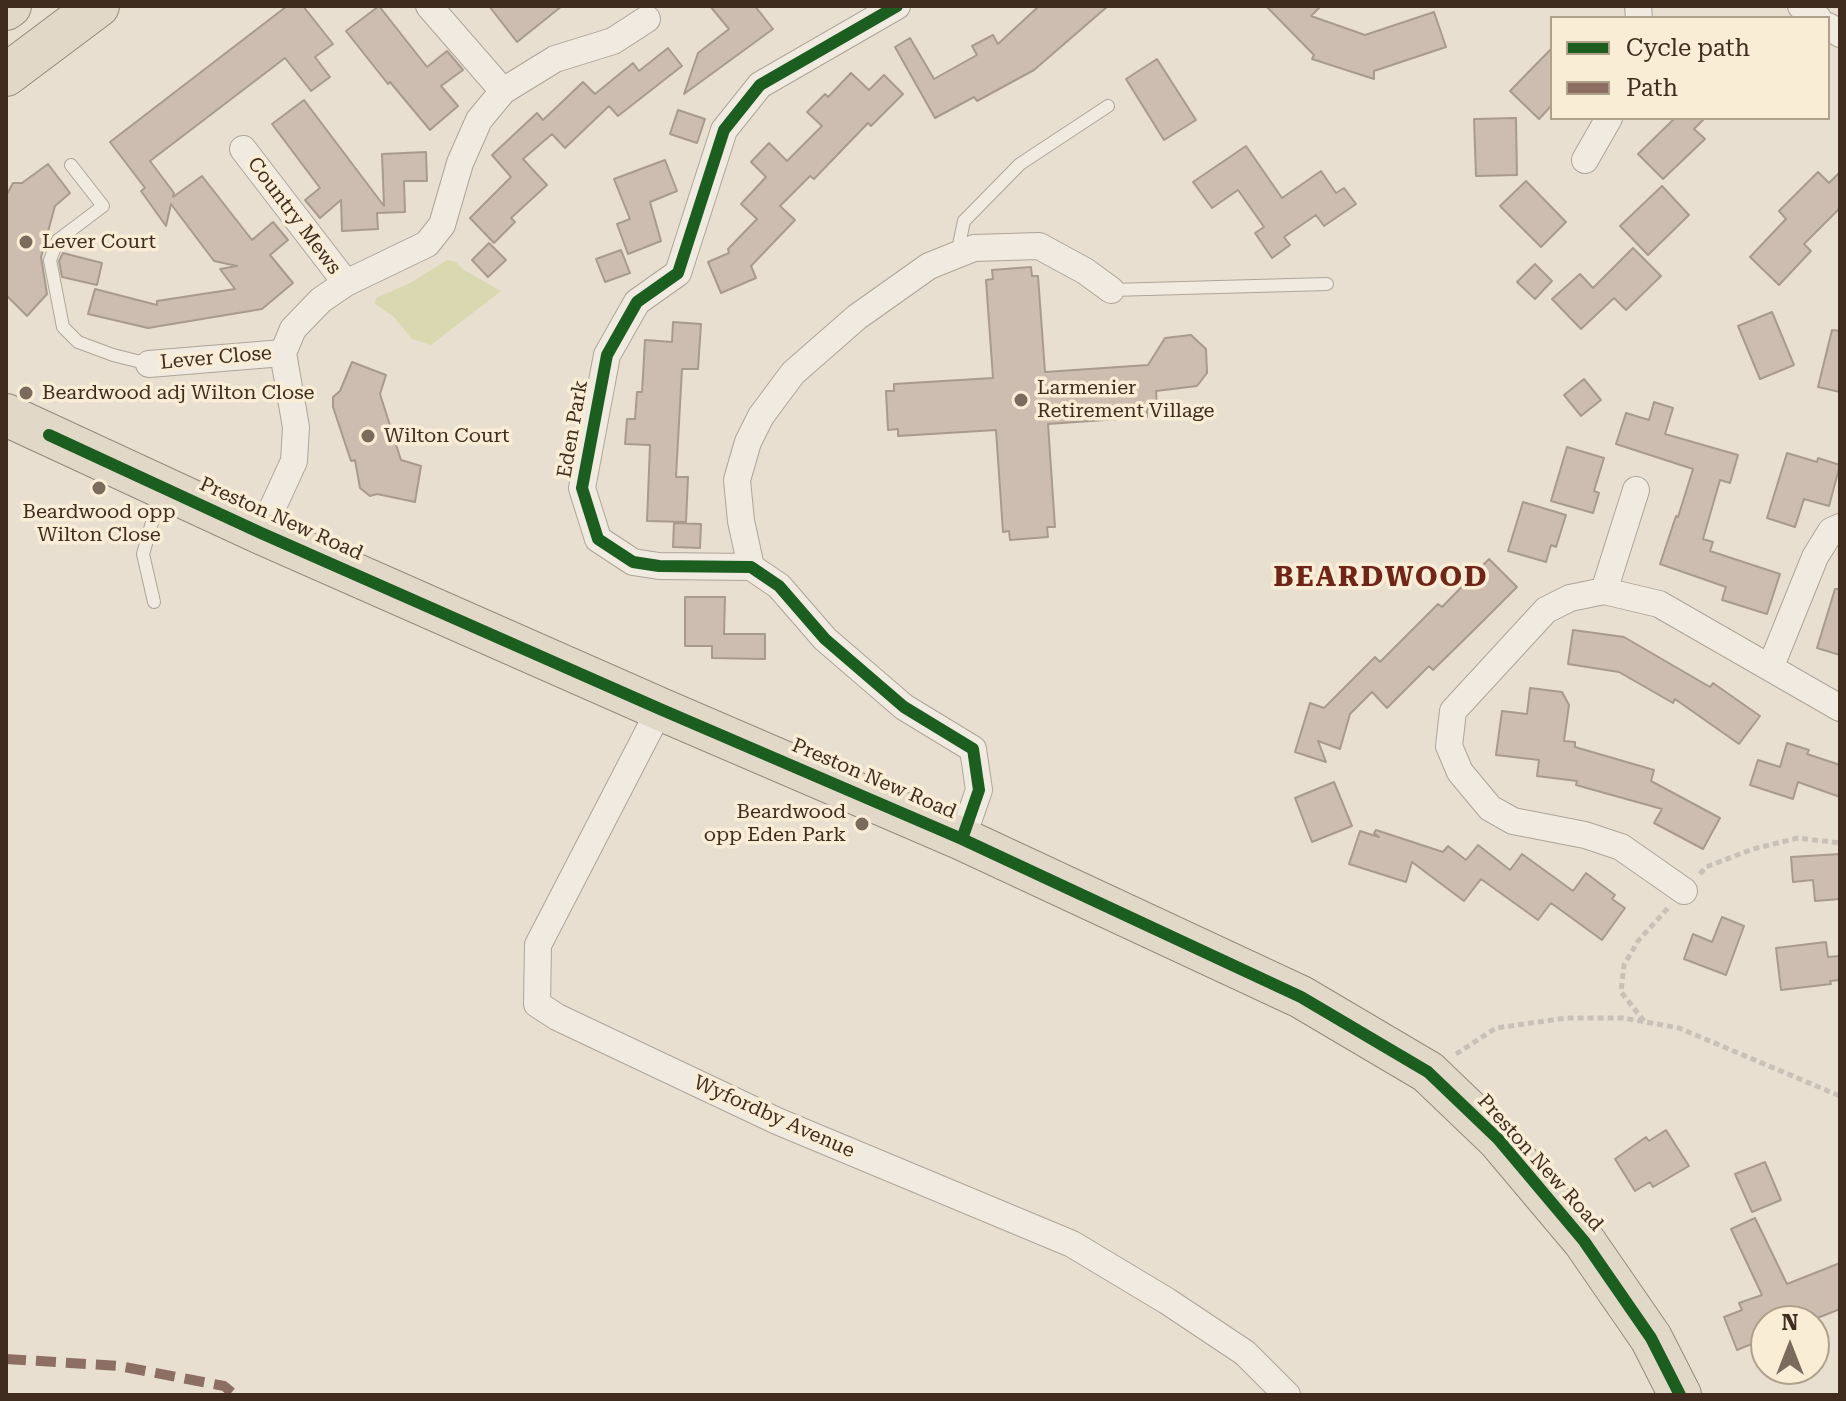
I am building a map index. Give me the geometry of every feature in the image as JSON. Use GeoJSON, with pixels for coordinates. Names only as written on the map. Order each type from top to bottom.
{"type":"FeatureCollection","features":[{"type":"Feature","properties":{"kind":"highway"},"geometry":{"type":"LineString","coordinates":[[6,75],[98,6]]}},
{"type":"Feature","properties":{"kind":"highway","name":"Preston New Road"},"geometry":{"type":"LineString","coordinates":[[6,415],[261,533],[962,839],[1301,997],[1428,1072],[1498,1139],[1584,1241],[1651,1338],[1680,1395]]}},
{"type":"Feature","properties":{"kind":"street"},"geometry":{"type":"LineString","coordinates":[[429,6],[503,91]]}},
{"type":"Feature","properties":{"kind":"street","name":"Eden Park"},"geometry":{"type":"LineString","coordinates":[[751,567],[659,566],[633,562],[598,539],[582,488],[607,355],[637,302],[678,273],[724,130],[760,85],[897,6]]}},
{"type":"Feature","properties":{"kind":"street"},"geometry":{"type":"LineString","coordinates":[[261,533],[294,461],[296,427],[283,353],[293,329],[321,300],[346,283],[427,244],[442,225],[460,163],[479,120],[503,91],[555,59],[613,41],[647,19]]}},
{"type":"Feature","properties":{"kind":"street"},"geometry":{"type":"LineString","coordinates":[[1585,160],[1608,120]]}},
{"type":"Feature","properties":{"kind":"street","name":"Country Mews"},"geometry":{"type":"LineString","coordinates":[[243,149],[346,283]]}},
{"type":"Feature","properties":{"kind":"street"},"geometry":{"type":"LineString","coordinates":[[962,839],[979,790],[973,749],[904,707],[825,639],[779,586],[751,567],[741,521],[737,480],[748,442],[761,416],[793,373],[857,317],[929,266],[974,248],[1039,246],[1085,271],[1111,290]]}},
{"type":"Feature","properties":{"kind":"street","name":"Lever Close"},"geometry":{"type":"LineString","coordinates":[[149,364],[283,353]]}},
{"type":"Feature","properties":{"kind":"street"},"geometry":{"type":"LineString","coordinates":[[1604,591],[1636,490]]}},
{"type":"Feature","properties":{"kind":"street"},"geometry":{"type":"LineString","coordinates":[[1771,666],[1815,557],[1831,531],[1840,527]]}},
{"type":"Feature","properties":{"kind":"street"},"geometry":{"type":"LineString","coordinates":[[1684,891],[1621,847],[1585,835],[1513,821],[1490,808],[1460,772],[1449,746],[1453,711],[1546,610],[1570,598],[1604,591],[1659,604],[1840,708]]}},
{"type":"Feature","properties":{"kind":"street","name":"Wyfordby Avenue"},"geometry":{"type":"LineString","coordinates":[[660,709],[538,945],[537,1004],[557,1017],[777,1121],[1072,1244],[1167,1301],[1245,1353],[1287,1395]]}},
{"type":"Feature","properties":{"kind":"lane"},"geometry":{"type":"LineString","coordinates":[[957,254],[964,221],[1020,164],[1108,106]]}},
{"type":"Feature","properties":{"kind":"lane"},"geometry":{"type":"LineString","coordinates":[[71,165],[103,206],[58,240],[50,260],[63,327],[78,342],[149,364]]}},
{"type":"Feature","properties":{"kind":"lane"},"geometry":{"type":"LineString","coordinates":[[1111,290],[1327,284]]}},
{"type":"Feature","properties":{"kind":"lane"},"geometry":{"type":"LineString","coordinates":[[154,602],[144,563],[144,543],[167,490]]}},
{"type":"Feature","properties":{"kind":"path"},"geometry":{"type":"LineString","coordinates":[[1645,1022],[1621,992],[1624,965],[1638,941],[1706,867],[1753,849],[1798,838],[1840,843]]}},
{"type":"Feature","properties":{"kind":"path"},"geometry":{"type":"LineString","coordinates":[[1428,1072],[1496,1028],[1566,1018],[1623,1018],[1679,1028],[1840,1096]]}},
{"type":"Feature","properties":{"kind":"shaded area"},"geometry":{"type":"Polygon","coordinates":[[[447,260],[456,262],[501,291],[431,345],[412,339],[394,317],[375,304],[376,298],[410,283],[447,260]]]}},
{"type":"Feature","properties":{"kind":"building"},"geometry":{"type":"Polygon","coordinates":[[[287,6],[303,6],[333,44],[315,57],[330,77],[311,91],[285,58],[150,161],[174,193],[173,197],[202,176],[252,240],[273,222],[288,240],[270,255],[293,283],[262,309],[148,328],[88,314],[95,289],[157,305],[157,301],[235,289],[220,269],[237,266],[214,261],[171,204],[166,226],[141,191],[145,188],[110,142],[287,6]]]}},
{"type":"Feature","properties":{"kind":"building"},"geometry":{"type":"Polygon","coordinates":[[[379,6],[427,67],[447,51],[463,70],[441,86],[458,106],[430,130],[346,31],[379,6]]]}},
{"type":"Feature","properties":{"kind":"building"},"geometry":{"type":"Polygon","coordinates":[[[489,6],[562,6],[517,42],[489,6]]]}},
{"type":"Feature","properties":{"kind":"building"},"geometry":{"type":"Polygon","coordinates":[[[710,6],[755,6],[773,29],[684,94],[698,53],[729,29],[710,6]]]}},
{"type":"Feature","properties":{"kind":"building"},"geometry":{"type":"Polygon","coordinates":[[[1039,6],[1108,6],[1034,70],[977,101],[974,97],[935,118],[895,47],[910,38],[934,79],[977,55],[972,46],[993,35],[998,44],[1039,6]]]}},
{"type":"Feature","properties":{"kind":"building"},"geometry":{"type":"Polygon","coordinates":[[[1266,6],[1321,6],[1311,16],[1365,35],[1434,12],[1446,47],[1374,71],[1374,79],[1312,59],[1314,55],[1266,6]]]}},
{"type":"Feature","properties":{"kind":"building"},"geometry":{"type":"Polygon","coordinates":[[[668,48],[682,66],[618,116],[609,106],[565,148],[552,134],[523,159],[547,185],[511,218],[515,222],[494,243],[470,218],[511,177],[492,155],[537,113],[543,120],[583,82],[595,94],[633,63],[639,71],[668,48]]]}},
{"type":"Feature","properties":{"kind":"building"},"geometry":{"type":"Polygon","coordinates":[[[1550,50],[1550,107],[1539,119],[1510,91],[1550,50]]]}},
{"type":"Feature","properties":{"kind":"building"},"geometry":{"type":"Polygon","coordinates":[[[1157,59],[1196,120],[1164,140],[1126,79],[1157,59]]]}},
{"type":"Feature","properties":{"kind":"building"},"geometry":{"type":"Polygon","coordinates":[[[851,73],[869,90],[884,75],[903,94],[871,126],[868,123],[814,179],[810,176],[780,206],[795,220],[751,266],[756,278],[721,293],[708,262],[729,253],[728,249],[757,219],[741,204],[766,177],[751,162],[769,143],[787,161],[822,126],[807,112],[825,94],[828,97],[851,73]]]}},
{"type":"Feature","properties":{"kind":"building"},"geometry":{"type":"Polygon","coordinates":[[[304,100],[384,206],[382,154],[426,152],[427,181],[404,181],[405,212],[377,213],[378,229],[342,231],[341,200],[320,218],[305,200],[320,188],[272,124],[304,100]]]}},
{"type":"Feature","properties":{"kind":"building"},"geometry":{"type":"Polygon","coordinates":[[[678,110],[705,119],[697,143],[670,134],[678,110]]]}},
{"type":"Feature","properties":{"kind":"building"},"geometry":{"type":"Polygon","coordinates":[[[1516,118],[1517,175],[1476,176],[1474,119],[1516,118]]]}},
{"type":"Feature","properties":{"kind":"building"},"geometry":{"type":"Polygon","coordinates":[[[1673,120],[1703,120],[1694,129],[1705,139],[1663,179],[1638,154],[1673,120]]]}},
{"type":"Feature","properties":{"kind":"building"},"geometry":{"type":"Polygon","coordinates":[[[1246,146],[1282,198],[1321,171],[1336,193],[1344,188],[1356,204],[1324,226],[1316,215],[1284,237],[1290,245],[1272,258],[1255,233],[1264,227],[1238,190],[1212,208],[1193,182],[1246,146]]]}},
{"type":"Feature","properties":{"kind":"building"},"geometry":{"type":"Polygon","coordinates":[[[665,160],[677,191],[650,202],[661,241],[628,254],[617,224],[630,219],[614,179],[665,160]]]}},
{"type":"Feature","properties":{"kind":"building","name":"Lever Court"},"geometry":{"type":"Polygon","coordinates":[[[48,164],[70,193],[55,206],[41,257],[47,294],[27,316],[6,295],[6,196],[13,183],[22,183],[48,164]]]}},
{"type":"Feature","properties":{"kind":"building"},"geometry":{"type":"Polygon","coordinates":[[[1818,172],[1829,183],[1840,172],[1840,208],[1804,244],[1811,251],[1779,285],[1750,257],[1786,219],[1779,211],[1818,172]]]}},
{"type":"Feature","properties":{"kind":"building"},"geometry":{"type":"Polygon","coordinates":[[[1526,181],[1566,222],[1541,247],[1500,206],[1526,181]]]}},
{"type":"Feature","properties":{"kind":"building"},"geometry":{"type":"Polygon","coordinates":[[[1662,186],[1689,215],[1648,255],[1620,226],[1662,186]]]}},
{"type":"Feature","properties":{"kind":"building"},"geometry":{"type":"Polygon","coordinates":[[[489,243],[506,260],[488,277],[472,260],[489,243]]]}},
{"type":"Feature","properties":{"kind":"building"},"geometry":{"type":"Polygon","coordinates":[[[1633,248],[1661,276],[1626,310],[1614,298],[1581,329],[1552,299],[1580,274],[1593,288],[1633,248]]]}},
{"type":"Feature","properties":{"kind":"building"},"geometry":{"type":"Polygon","coordinates":[[[621,250],[630,273],[605,282],[596,259],[621,250]]]}},
{"type":"Feature","properties":{"kind":"building"},"geometry":{"type":"Polygon","coordinates":[[[63,253],[102,263],[97,285],[62,277],[59,261],[63,253]]]}},
{"type":"Feature","properties":{"kind":"building"},"geometry":{"type":"Polygon","coordinates":[[[1535,264],[1552,281],[1535,299],[1517,282],[1535,264]]]}},
{"type":"Feature","properties":{"kind":"building","name":"Larmenier Retirement Village"},"geometry":{"type":"Polygon","coordinates":[[[1031,267],[1032,276],[1038,276],[1045,372],[1148,365],[1165,338],[1191,335],[1206,349],[1207,373],[1197,386],[1156,391],[1157,408],[1147,409],[1147,417],[1048,424],[1055,527],[1047,527],[1048,537],[1010,540],[1009,531],[1003,532],[996,430],[898,436],[898,429],[888,430],[886,391],[894,391],[894,384],[993,378],[986,280],[993,279],[992,270],[1031,267]]]}},
{"type":"Feature","properties":{"kind":"building"},"geometry":{"type":"Polygon","coordinates":[[[1772,312],[1794,365],[1760,379],[1738,326],[1772,312]]]}},
{"type":"Feature","properties":{"kind":"building"},"geometry":{"type":"Polygon","coordinates":[[[673,322],[701,324],[698,369],[682,369],[676,477],[688,477],[686,522],[647,521],[650,445],[625,444],[627,419],[635,419],[637,392],[642,392],[645,340],[672,342],[673,322]]]}},
{"type":"Feature","properties":{"kind":"building"},"geometry":{"type":"Polygon","coordinates":[[[1832,330],[1840,331],[1840,392],[1818,387],[1832,330]]]}},
{"type":"Feature","properties":{"kind":"building","name":"Wilton Court"},"geometry":{"type":"Polygon","coordinates":[[[352,362],[386,375],[380,394],[401,460],[421,466],[415,502],[377,494],[370,496],[360,488],[355,460],[351,461],[333,407],[333,397],[340,391],[352,362]]]}},
{"type":"Feature","properties":{"kind":"building"},"geometry":{"type":"Polygon","coordinates":[[[1584,379],[1601,400],[1581,416],[1564,395],[1584,379]]]}},
{"type":"Feature","properties":{"kind":"building"},"geometry":{"type":"Polygon","coordinates":[[[1654,402],[1673,408],[1665,434],[1738,455],[1730,483],[1720,480],[1703,539],[1713,542],[1710,551],[1780,574],[1767,614],[1722,600],[1726,587],[1660,564],[1693,469],[1616,444],[1626,413],[1649,420],[1654,402]]]}},
{"type":"Feature","properties":{"kind":"building"},"geometry":{"type":"Polygon","coordinates":[[[1567,447],[1604,458],[1594,491],[1599,493],[1593,513],[1551,501],[1567,447]]]}},
{"type":"Feature","properties":{"kind":"building"},"geometry":{"type":"Polygon","coordinates":[[[1787,453],[1840,465],[1829,506],[1804,499],[1795,527],[1767,518],[1787,453]]]}},
{"type":"Feature","properties":{"kind":"building"},"geometry":{"type":"Polygon","coordinates":[[[1523,502],[1566,515],[1556,547],[1551,545],[1546,562],[1508,551],[1523,502]]]}},
{"type":"Feature","properties":{"kind":"building"},"geometry":{"type":"Polygon","coordinates":[[[674,523],[701,524],[700,548],[673,547],[674,523]]]}},
{"type":"Feature","properties":{"kind":"building"},"geometry":{"type":"Polygon","coordinates":[[[1489,559],[1517,587],[1478,626],[1433,670],[1429,666],[1387,708],[1372,692],[1350,714],[1340,749],[1318,741],[1326,762],[1295,752],[1310,703],[1324,708],[1375,657],[1380,662],[1438,604],[1442,607],[1489,559]]]}},
{"type":"Feature","properties":{"kind":"building"},"geometry":{"type":"Polygon","coordinates":[[[1835,589],[1840,589],[1840,655],[1817,648],[1835,589]]]}},
{"type":"Feature","properties":{"kind":"building"},"geometry":{"type":"Polygon","coordinates":[[[685,597],[725,597],[724,634],[765,634],[765,659],[712,658],[712,646],[685,646],[685,597]]]}},
{"type":"Feature","properties":{"kind":"building"},"geometry":{"type":"Polygon","coordinates":[[[1573,630],[1624,637],[1710,687],[1713,683],[1760,716],[1739,744],[1675,699],[1673,703],[1619,672],[1568,664],[1573,630]]]}},
{"type":"Feature","properties":{"kind":"building"},"geometry":{"type":"Polygon","coordinates":[[[1530,688],[1562,692],[1569,705],[1564,741],[1575,742],[1575,747],[1654,770],[1651,781],[1720,818],[1703,849],[1654,823],[1662,809],[1576,785],[1577,781],[1537,776],[1539,760],[1496,755],[1502,711],[1527,714],[1530,688]]]}},
{"type":"Feature","properties":{"kind":"building"},"geometry":{"type":"Polygon","coordinates":[[[1787,743],[1809,750],[1807,754],[1840,765],[1840,797],[1798,782],[1793,799],[1750,785],[1758,760],[1780,767],[1787,743]]]}},
{"type":"Feature","properties":{"kind":"building"},"geometry":{"type":"Polygon","coordinates":[[[1334,782],[1352,826],[1312,842],[1295,798],[1334,782]]]}},
{"type":"Feature","properties":{"kind":"building"},"geometry":{"type":"Polygon","coordinates":[[[1376,830],[1443,852],[1448,846],[1466,860],[1478,845],[1510,870],[1522,854],[1573,891],[1586,873],[1615,895],[1612,899],[1625,908],[1602,940],[1551,903],[1538,920],[1481,879],[1464,901],[1412,862],[1406,882],[1349,864],[1360,831],[1379,837],[1374,833],[1376,830]]]}},
{"type":"Feature","properties":{"kind":"building"},"geometry":{"type":"Polygon","coordinates":[[[1840,854],[1840,899],[1815,901],[1813,880],[1793,882],[1791,857],[1840,854]]]}},
{"type":"Feature","properties":{"kind":"building"},"geometry":{"type":"Polygon","coordinates":[[[1722,917],[1744,926],[1726,975],[1684,959],[1693,934],[1712,942],[1722,917]]]}},
{"type":"Feature","properties":{"kind":"building"},"geometry":{"type":"Polygon","coordinates":[[[1826,942],[1828,957],[1840,956],[1840,980],[1830,981],[1831,984],[1781,990],[1776,948],[1826,942]]]}},
{"type":"Feature","properties":{"kind":"building"},"geometry":{"type":"Polygon","coordinates":[[[1666,1130],[1689,1166],[1653,1187],[1650,1182],[1635,1191],[1615,1159],[1646,1137],[1649,1141],[1666,1130]]]}},
{"type":"Feature","properties":{"kind":"building"},"geometry":{"type":"Polygon","coordinates":[[[1765,1162],[1781,1200],[1752,1212],[1735,1174],[1765,1162]]]}},
{"type":"Feature","properties":{"kind":"building"},"geometry":{"type":"Polygon","coordinates":[[[1755,1218],[1787,1284],[1840,1263],[1840,1309],[1830,1313],[1830,1305],[1750,1305],[1750,1345],[1737,1350],[1724,1317],[1742,1310],[1739,1303],[1762,1295],[1731,1229],[1755,1218]]]}},
{"type":"Feature","properties":{"kind":"marked path"},"geometry":{"type":"LineString","coordinates":[[6,1359],[119,1366],[224,1386],[235,1395]]}},
{"type":"Feature","properties":{"kind":"cycle path"},"geometry":{"type":"LineString","coordinates":[[897,6],[760,85],[724,130],[678,273],[637,302],[607,355],[582,488],[598,539],[633,562],[659,566],[751,567],[779,586],[825,639],[904,707],[973,749],[979,790],[962,839]]}},
{"type":"Feature","properties":{"kind":"cycle path"},"geometry":{"type":"LineString","coordinates":[[49,435],[261,533],[962,839],[1301,997],[1428,1072],[1498,1139],[1584,1241],[1651,1338],[1680,1395]]}},
{"type":"Feature","properties":{"kind":"place","name":"Lever Court"},"geometry":{"type":"Point","coordinates":[26,242]}},
{"type":"Feature","properties":{"kind":"place","name":"Beardwood adj Wilton Close"},"geometry":{"type":"Point","coordinates":[26,393]}},
{"type":"Feature","properties":{"kind":"place","name":"Larmenier Retirement Village"},"geometry":{"type":"Point","coordinates":[1021,400]}},
{"type":"Feature","properties":{"kind":"place","name":"Wilton Court"},"geometry":{"type":"Point","coordinates":[368,436]}},
{"type":"Feature","properties":{"kind":"place","name":"Beardwood opp Wilton Close"},"geometry":{"type":"Point","coordinates":[99,488]}},
{"type":"Feature","properties":{"kind":"place","name":"Beardwood opp Eden Park"},"geometry":{"type":"Point","coordinates":[862,824]}},
{"type":"Feature","properties":{"kind":"district","name":"BEARDWOOD"},"geometry":{"type":"Point","coordinates":[1381,578]}}]}
